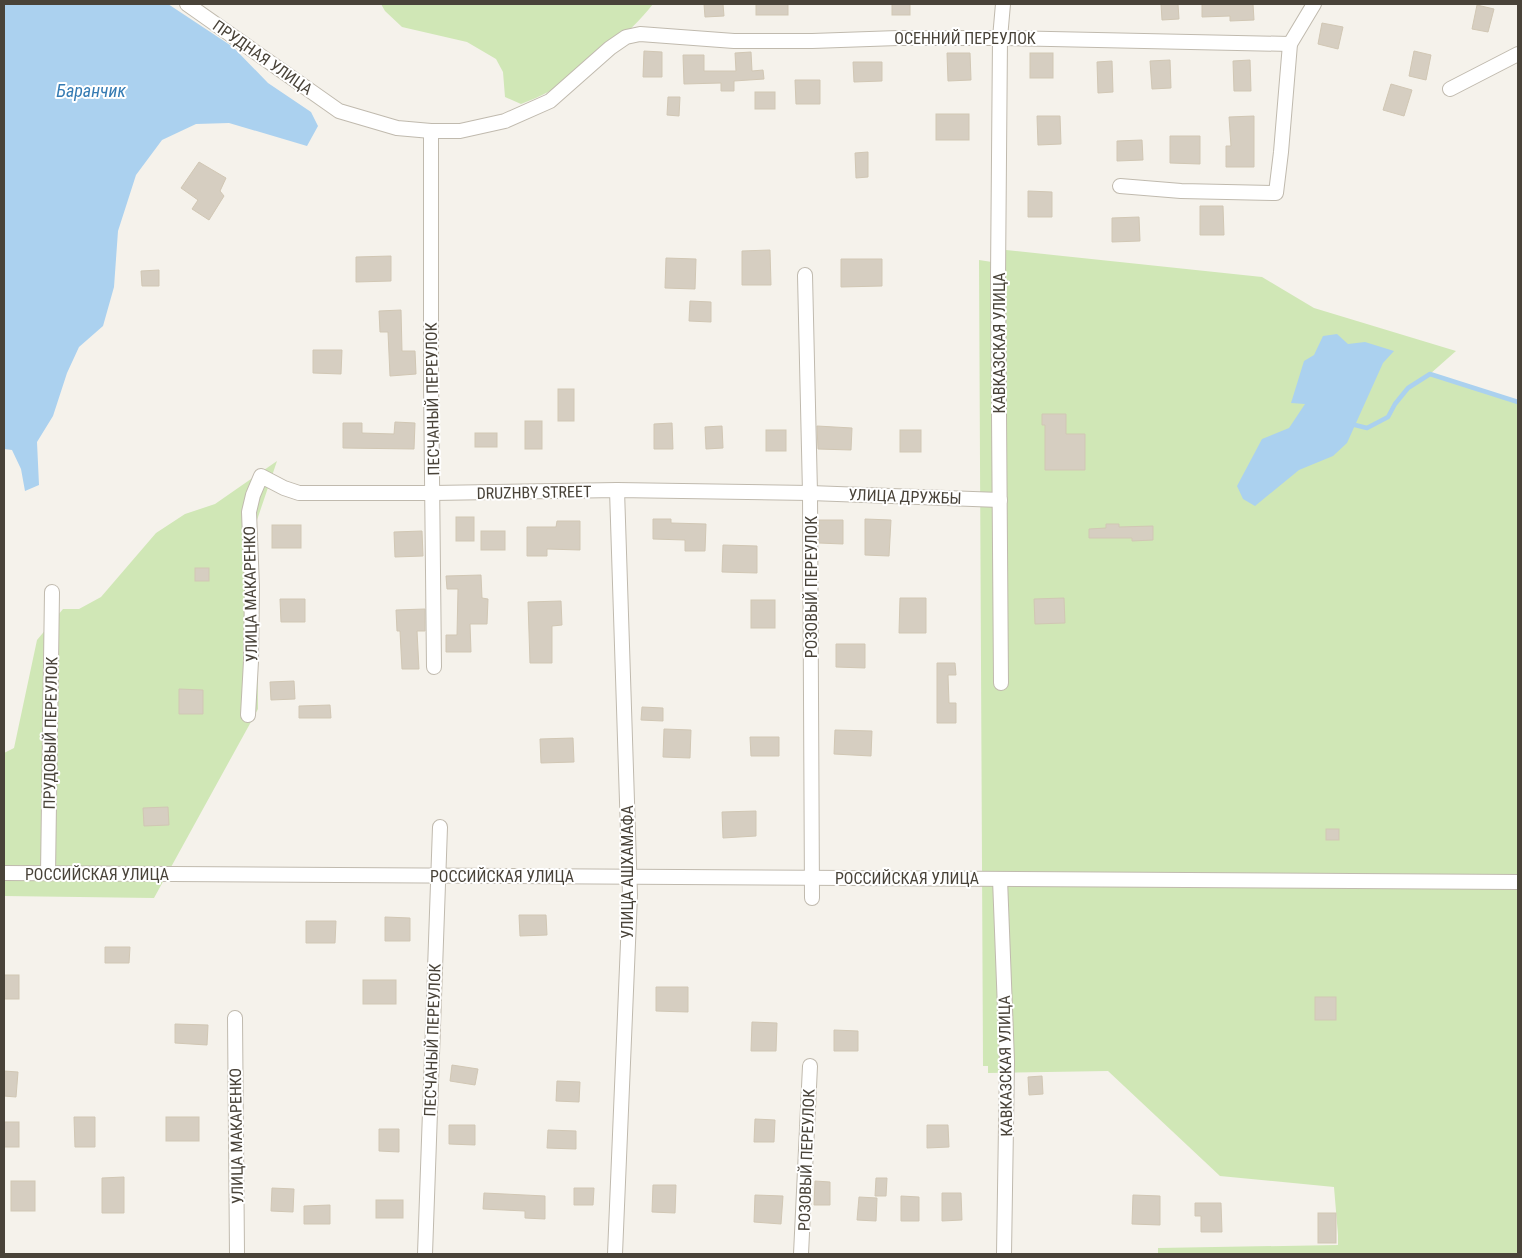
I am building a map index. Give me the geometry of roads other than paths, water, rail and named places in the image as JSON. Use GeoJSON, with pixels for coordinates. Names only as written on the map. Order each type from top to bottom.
{"type":"FeatureCollection","features":[{"type":"Feature","properties":{"kind":"street","name":"ПРУДНАЯ УЛИЦА"},"geometry":{"type":"LineString","coordinates":[[188,4],[339,111],[398,128],[431,131],[460,131],[505,121],[550,101],[610,48],[626,37],[640,34]]}},
{"type":"Feature","properties":{"kind":"street","name":"КАВКАЗCКАЯ УЛИЦА"},"geometry":{"type":"LineString","coordinates":[[1000,683],[998,278],[1000,38],[1003,4]]}},
{"type":"Feature","properties":{"kind":"street"},"geometry":{"type":"LineString","coordinates":[[1120,186],[1181,191],[1276,193],[1290,44],[1314,4]]}},
{"type":"Feature","properties":{"kind":"street","name":"ОСЕННИЙ ПЕРЕУЛОК"},"geometry":{"type":"LineString","coordinates":[[640,34],[744,41],[812,42],[898,38],[1000,38],[1290,44]]}},
{"type":"Feature","properties":{"kind":"street"},"geometry":{"type":"LineString","coordinates":[[1450,89],[1518,54]]}},
{"type":"Feature","properties":{"kind":"street","name":"ПЕСЧАНЫЙ ПЕРЕУЛОК"},"geometry":{"type":"LineString","coordinates":[[431,131],[434,667]]}},
{"type":"Feature","properties":{"kind":"street","name":"РОЗОВЫЙ ПЕРЕУЛОК"},"geometry":{"type":"LineString","coordinates":[[805,275],[810,493],[812,898]]}},
{"type":"Feature","properties":{"kind":"street","name":"DRUZHBY STREET"},"geometry":{"type":"LineString","coordinates":[[261,476],[284,488],[299,493],[617,490],[810,493]]}},
{"type":"Feature","properties":{"kind":"street","name":"УЛИЦА МАКАРЕНКО"},"geometry":{"type":"LineString","coordinates":[[248,715],[252,587],[249,512],[253,495],[261,476]]}},
{"type":"Feature","properties":{"kind":"street","name":"УЛИЦА АШХАМАФА"},"geometry":{"type":"LineString","coordinates":[[615,1254],[630,877],[617,490]]}},
{"type":"Feature","properties":{"kind":"street","name":"УЛИЦА ДРУЖБЫ"},"geometry":{"type":"LineString","coordinates":[[810,493],[1000,500]]}},
{"type":"Feature","properties":{"kind":"street","name":"ПРУДОВЫЙ ПЕРЕУЛОК"},"geometry":{"type":"LineString","coordinates":[[48,874],[52,592]]}},
{"type":"Feature","properties":{"kind":"street","name":"ПЕСЧАНЫЙ ПЕРЕУЛОК"},"geometry":{"type":"LineString","coordinates":[[425,1254],[440,826]]}},
{"type":"Feature","properties":{"kind":"street","name":"РОССИЙСКАЯ УЛИЦА"},"geometry":{"type":"LineString","coordinates":[[4,873],[1518,882]]}},
{"type":"Feature","properties":{"kind":"street","name":"КАВКАЗCКАЯ УЛИЦА"},"geometry":{"type":"LineString","coordinates":[[1000,879],[1007,1060],[1004,1254]]}},
{"type":"Feature","properties":{"kind":"street","name":"УЛИЦА МАКАРЕНКО"},"geometry":{"type":"LineString","coordinates":[[235,1018],[237,1254]]}},
{"type":"Feature","properties":{"kind":"street","name":"РОЗОВЫЙ ПЕРЕУЛОК"},"geometry":{"type":"LineString","coordinates":[[802,1254],[810,1066]]}},
{"type":"Feature","properties":{"kind":"water","name":"Баранчик"},"geometry":{"type":"Polygon","coordinates":[[[4,4],[168,4],[233,47],[268,83],[311,112],[318,126],[307,146],[229,123],[196,124],[162,140],[136,175],[118,231],[114,287],[103,326],[79,347],[67,373],[53,416],[37,442],[39,485],[25,491],[21,469],[12,450],[4,449],[4,4]]]}},
{"type":"Feature","properties":{"kind":"water"},"geometry":{"type":"Polygon","coordinates":[[[1337,334],[1348,344],[1365,342],[1394,351],[1383,363],[1347,443],[1333,456],[1299,470],[1255,506],[1243,499],[1237,486],[1262,439],[1289,428],[1305,404],[1291,403],[1304,361],[1314,355],[1323,336],[1337,334]]]}},
{"type":"Feature","properties":{"kind":"waterway"},"geometry":{"type":"LineString","coordinates":[[1355,425],[1367,428],[1388,417],[1395,404],[1408,388],[1430,374],[1518,402]]}}]}
